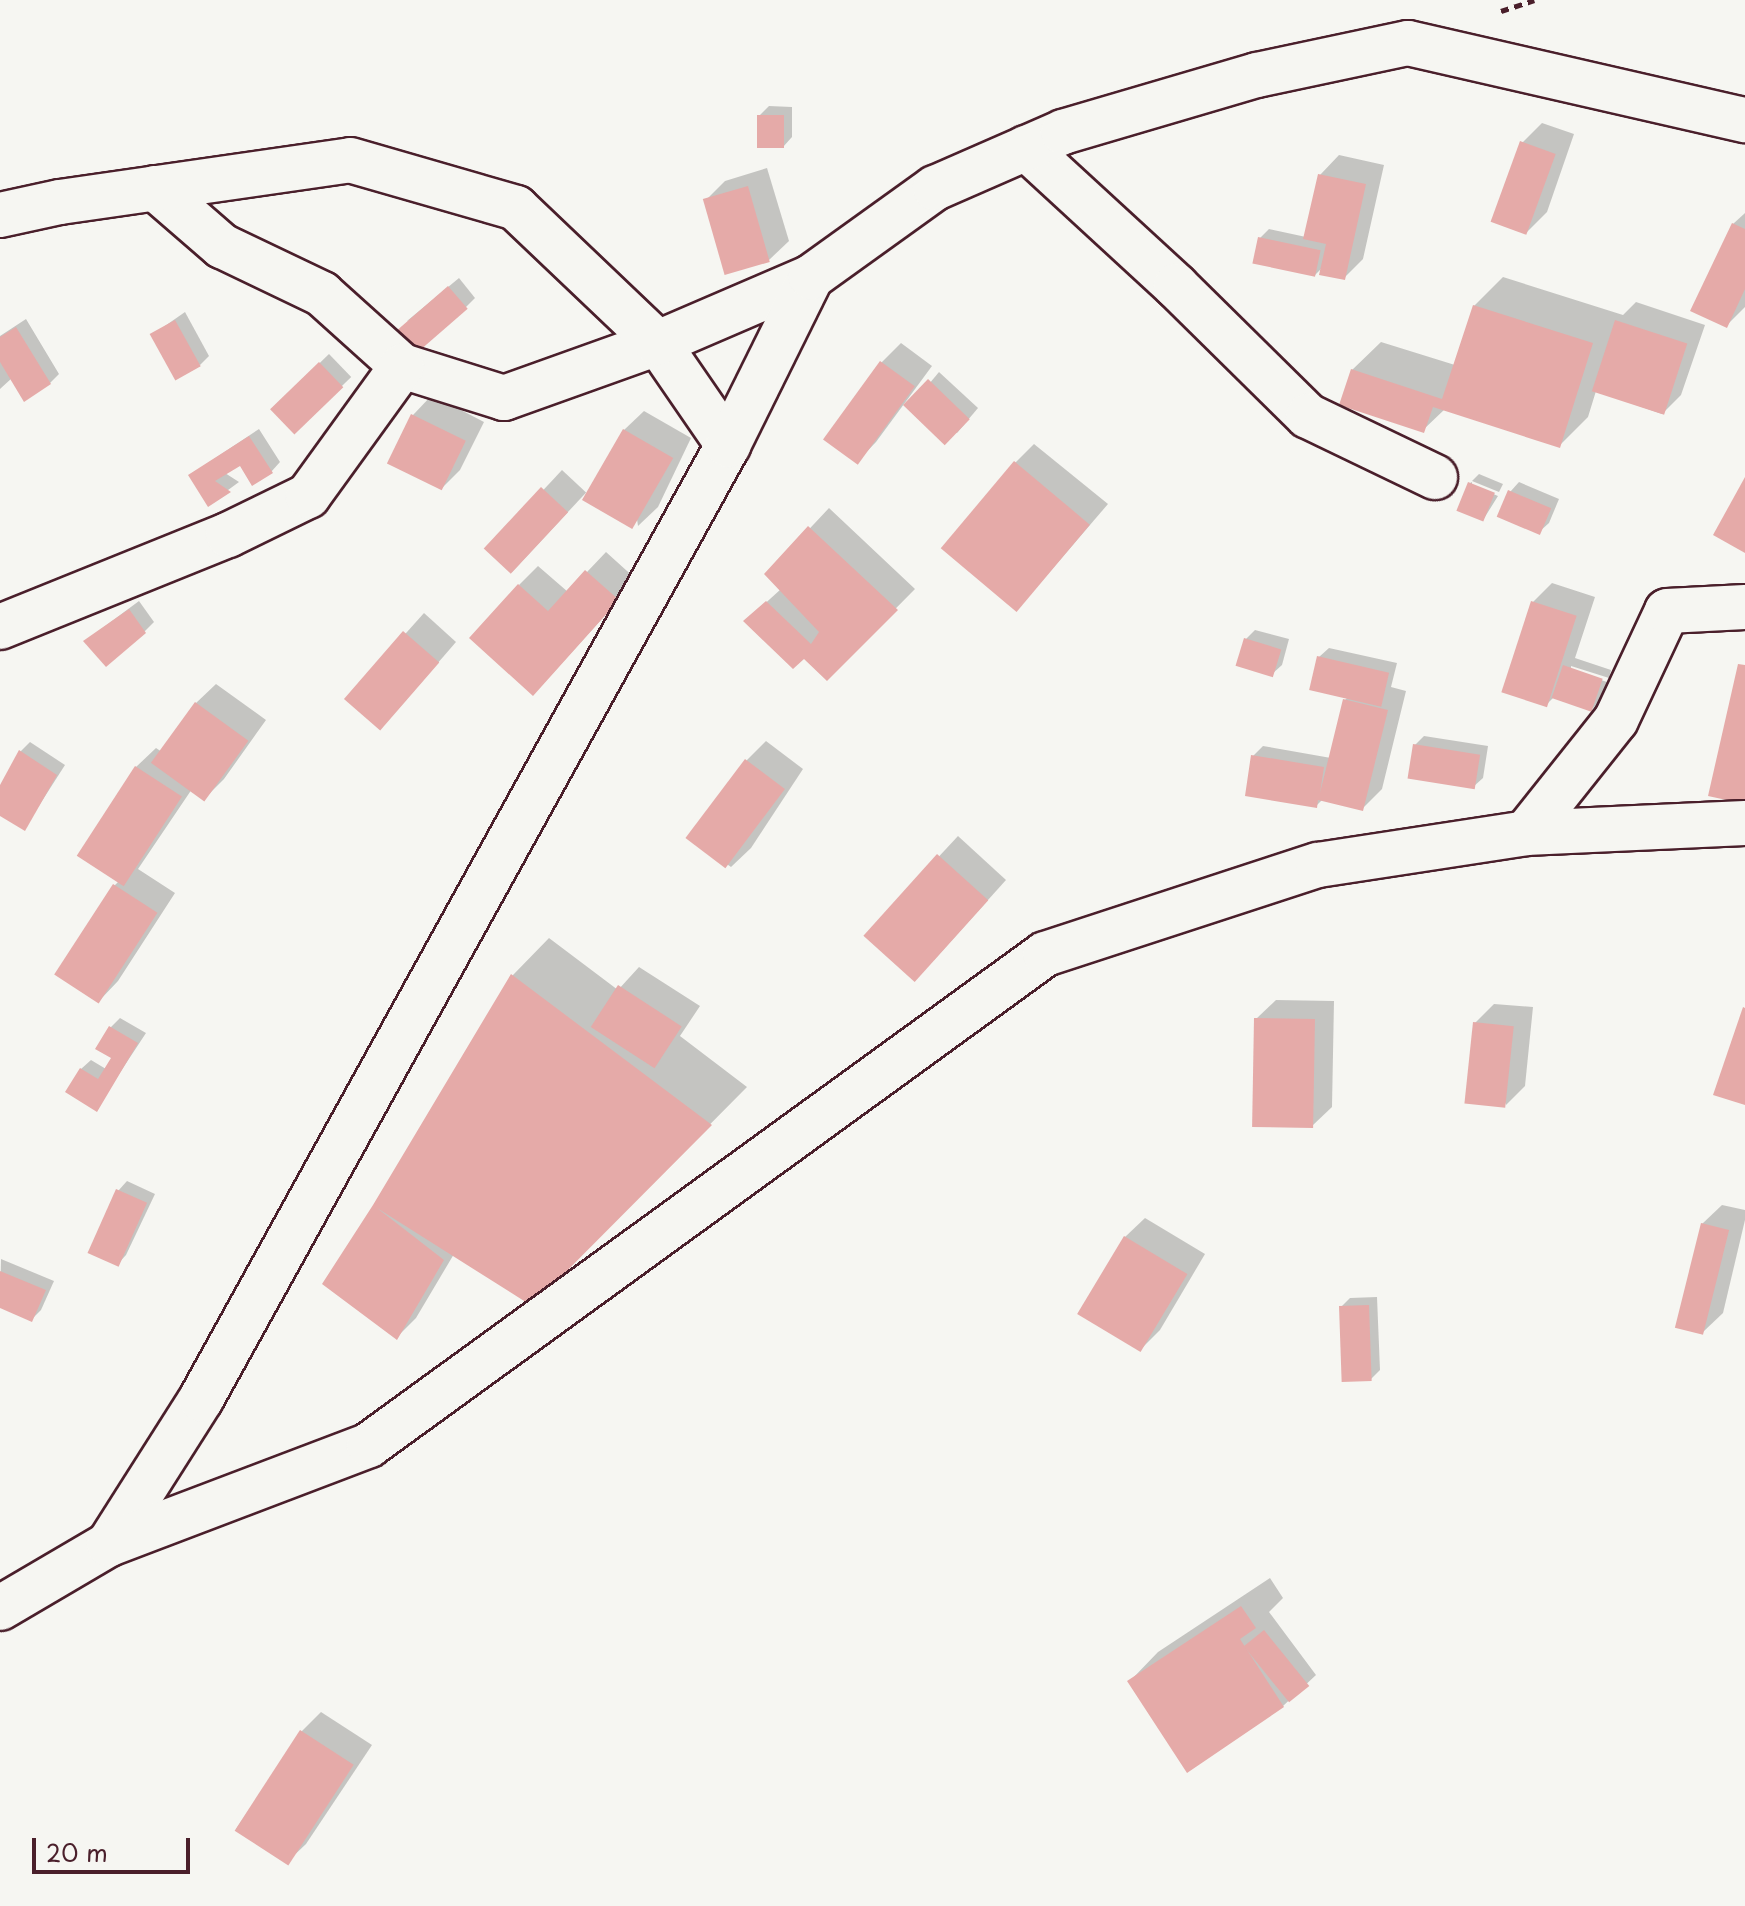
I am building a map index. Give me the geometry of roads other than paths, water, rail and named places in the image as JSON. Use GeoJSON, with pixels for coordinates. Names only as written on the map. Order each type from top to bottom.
{"type":"FeatureCollection","features":[{"type":"Feature","properties":{"kind":"street"},"geometry":{"type":"LineString","coordinates":[[155,188],[222,246],[322,294],[402,366],[504,398],[658,343],[811,277],[935,188],[1063,132],[1257,75],[1408,43],[1745,120]]}},
{"type":"Feature","properties":{"kind":"street"},"geometry":{"type":"LineString","coordinates":[[1026,148],[1176,286],[1308,416],[1435,477]]}},
{"type":"Feature","properties":{"kind":"street"},"geometry":{"type":"LineString","coordinates":[[0,215],[155,188],[350,160],[516,208],[658,343],[728,445]]}},
{"type":"Feature","properties":{"kind":"street"},"geometry":{"type":"LineString","coordinates":[[109,1544],[201,1399],[728,445],[811,277]]}},
{"type":"Feature","properties":{"kind":"street"},"geometry":{"type":"LineString","coordinates":[[0,627],[228,535],[308,496],[402,366]]}},
{"type":"Feature","properties":{"kind":"street"},"geometry":{"type":"LineString","coordinates":[[1526,833],[1616,720],[1667,611],[1745,607]]}},
{"type":"Feature","properties":{"kind":"street"},"geometry":{"type":"LineString","coordinates":[[0,1608],[109,1544],[369,1445],[1045,954],[1318,865],[1526,833],[1745,823]]}}]}
